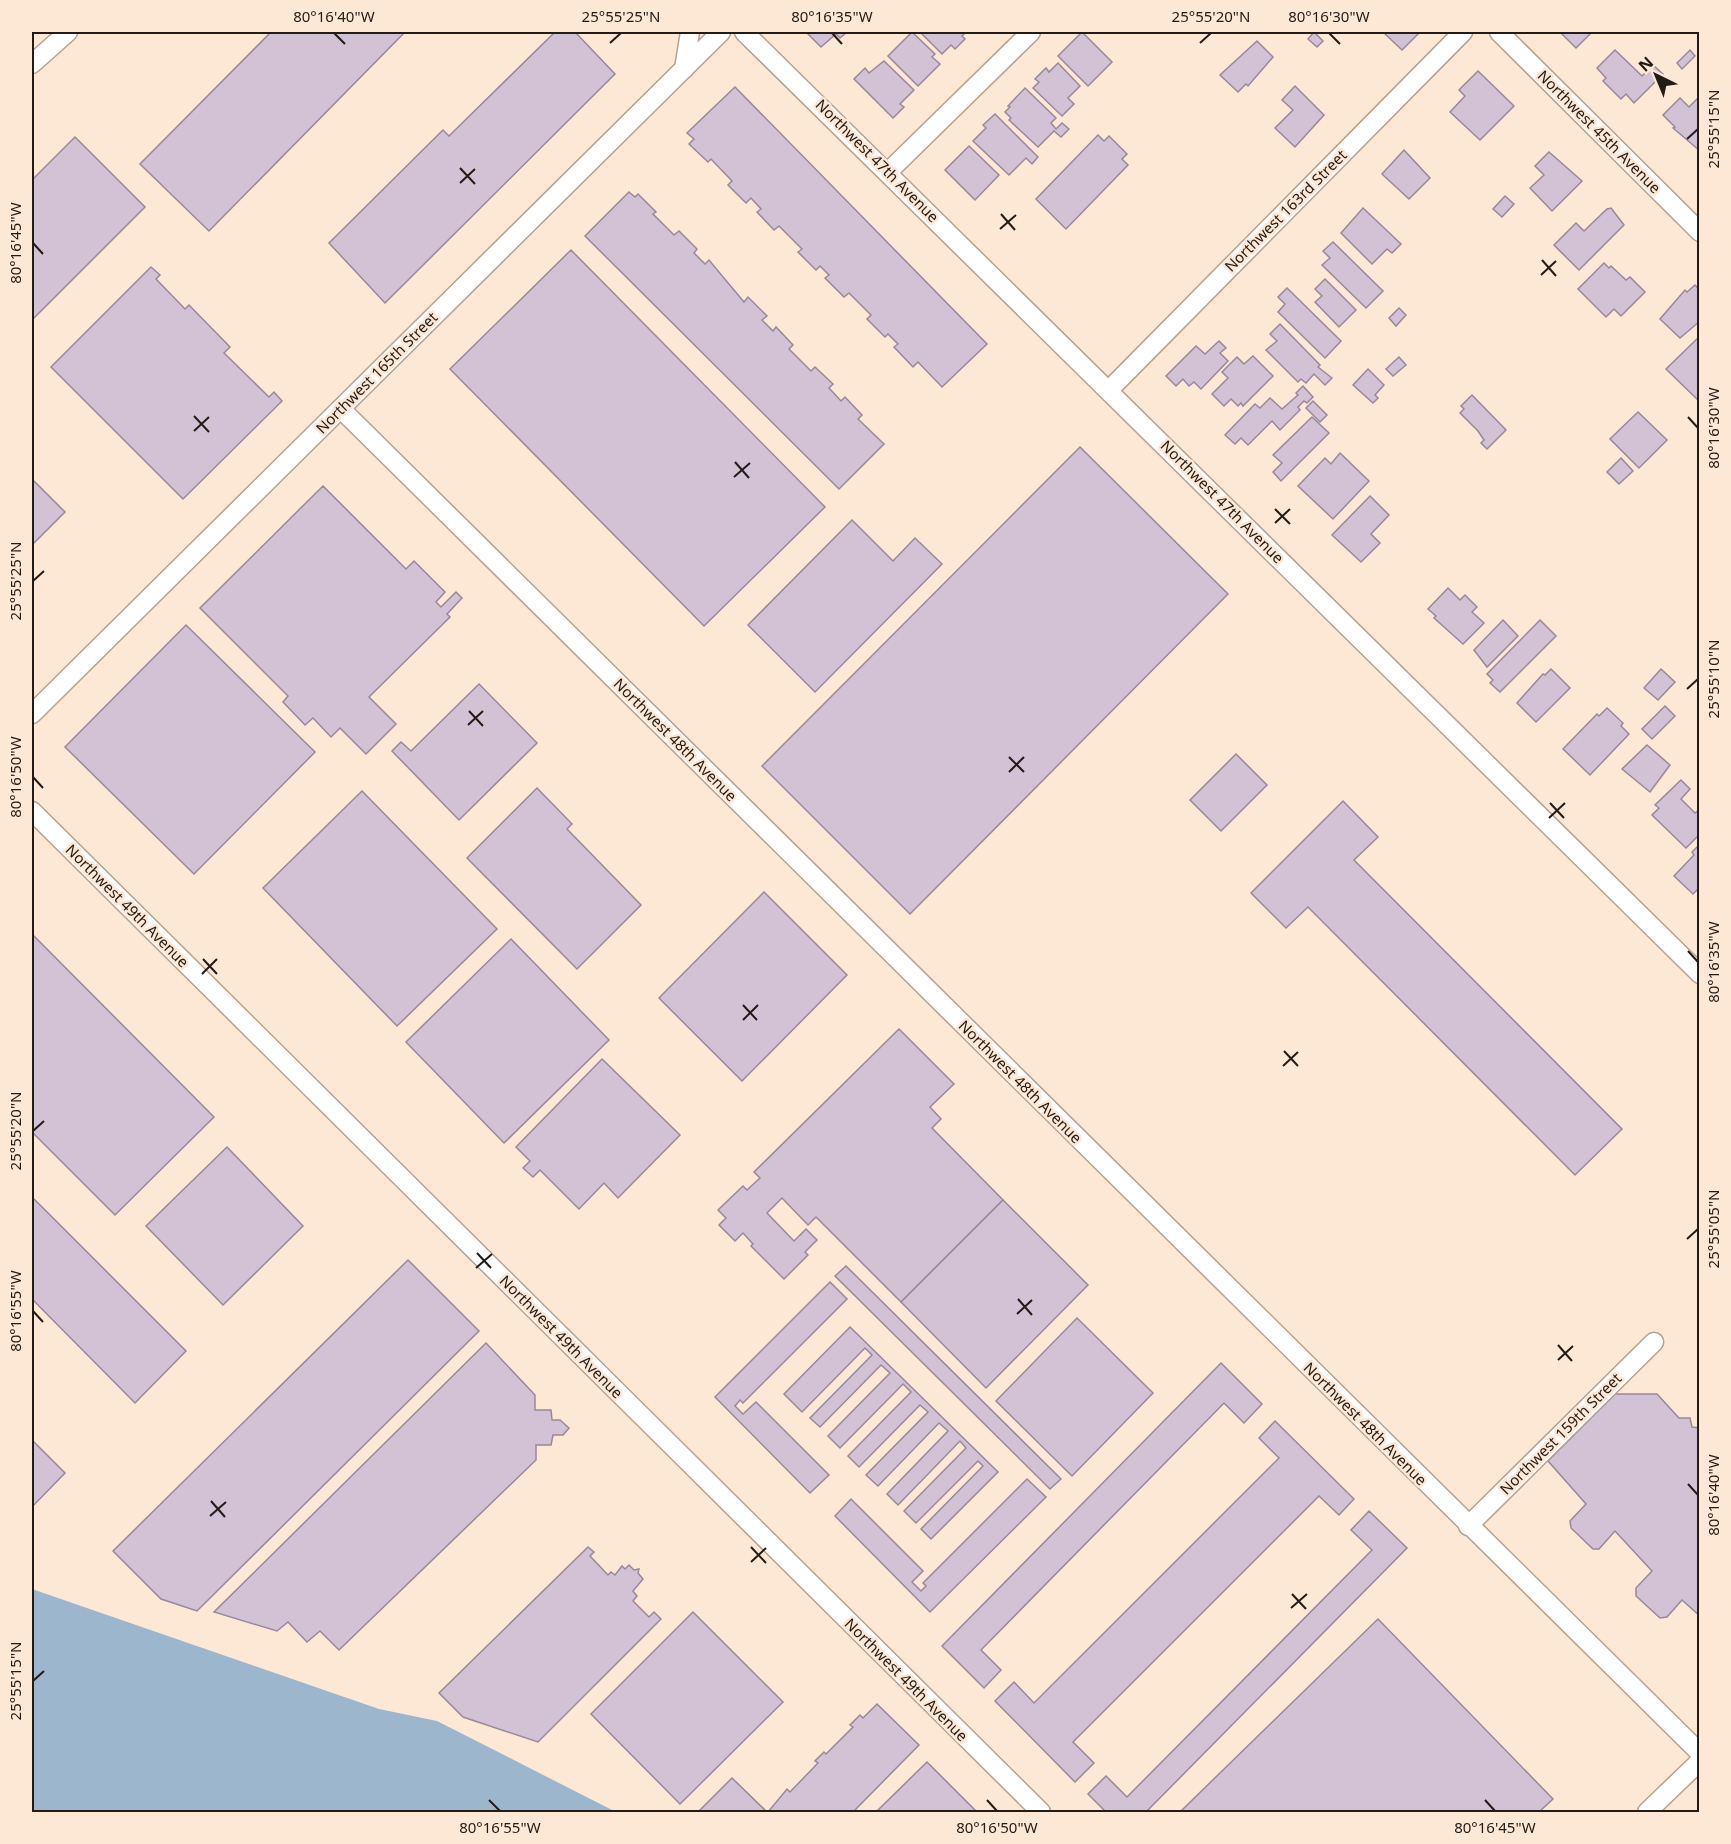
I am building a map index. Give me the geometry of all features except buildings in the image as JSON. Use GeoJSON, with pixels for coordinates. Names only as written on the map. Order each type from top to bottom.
{"type":"FeatureCollection","features":[{"type":"Feature","properties":{"kind":"street"},"geometry":{"type":"LineString","coordinates":[[32,64],[68,32]]}},
{"type":"Feature","properties":{"kind":"street"},"geometry":{"type":"LineString","coordinates":[[684,69],[690,32]]}},
{"type":"Feature","properties":{"kind":"street","name":"Northwest 165th Street"},"geometry":{"type":"LineString","coordinates":[[32,714],[721,32]]}},
{"type":"Feature","properties":{"kind":"street","name":"Northwest 47th Avenue"},"geometry":{"type":"LineString","coordinates":[[744,32],[1700,974]]}},
{"type":"Feature","properties":{"kind":"street"},"geometry":{"type":"LineString","coordinates":[[888,172],[1031,32]]}},
{"type":"Feature","properties":{"kind":"street","name":"Northwest 163rd Street"},"geometry":{"type":"LineString","coordinates":[[1109,390],[1463,32]]}},
{"type":"Feature","properties":{"kind":"street","name":"Northwest 45th Avenue"},"geometry":{"type":"LineString","coordinates":[[1499,32],[1700,232]]}},
{"type":"Feature","properties":{"kind":"street","name":"Northwest 48th Avenue"},"geometry":{"type":"LineString","coordinates":[[341,409],[1467,1526],[1700,1753]]}},
{"type":"Feature","properties":{"kind":"street","name":"Northwest 49th Avenue"},"geometry":{"type":"LineString","coordinates":[[32,811],[1041,1812]]}},
{"type":"Feature","properties":{"kind":"street","name":"Northwest 159th Street"},"geometry":{"type":"LineString","coordinates":[[1467,1526],[1654,1342]]}},
{"type":"Feature","properties":{"kind":"street"},"geometry":{"type":"LineString","coordinates":[[1647,1812],[1700,1761]]}},
{"type":"Feature","properties":{"kind":"water"},"geometry":{"type":"Polygon","coordinates":[[[32,1589],[379,1709],[437,1721],[616,1812],[32,1812],[32,1589]]]}}]}
